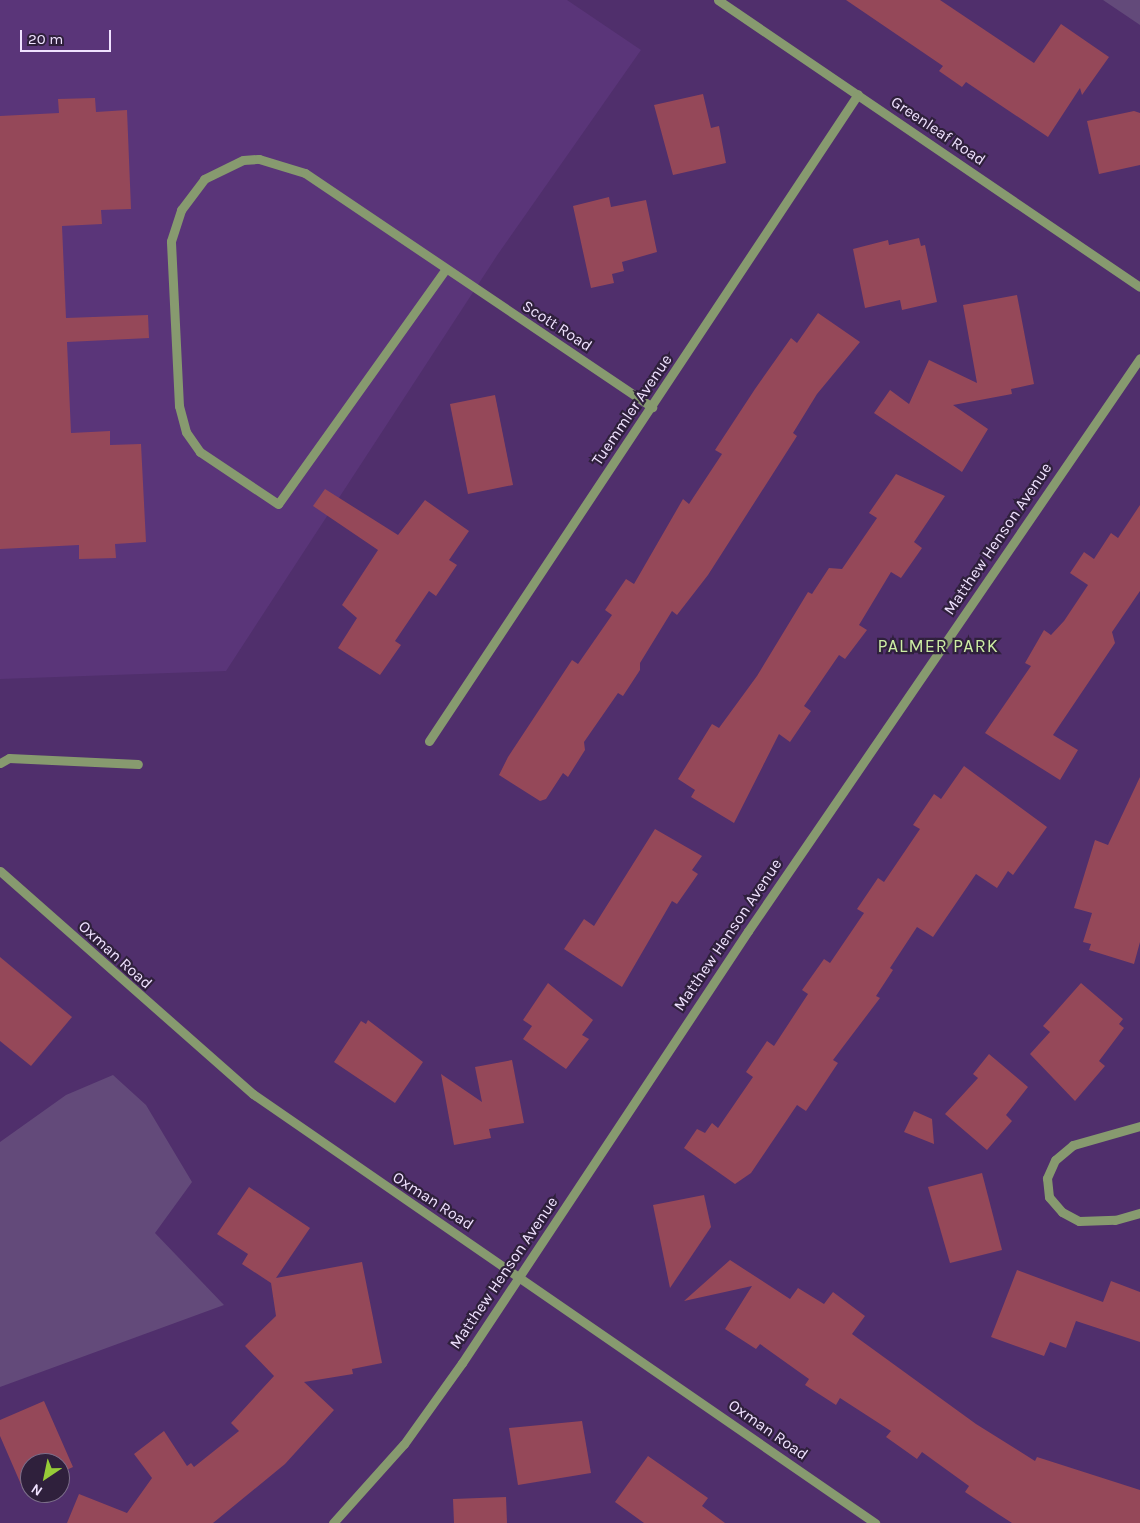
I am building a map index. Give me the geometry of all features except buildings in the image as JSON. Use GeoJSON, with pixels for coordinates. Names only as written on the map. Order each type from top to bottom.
{"type":"FeatureCollection","features":[{"type":"Feature","properties":{"kind":"street","name":"Greenleaf Road"},"geometry":{"type":"LineString","coordinates":[[718,0],[1140,287]]}},
{"type":"Feature","properties":{"kind":"street","name":"Tuemmler Avenue"},"geometry":{"type":"LineString","coordinates":[[429,741],[858,94]]}},
{"type":"Feature","properties":{"kind":"street","name":"Scott Road"},"geometry":{"type":"LineString","coordinates":[[445,270],[278,504],[200,452],[186,432],[179,406],[170,256],[182,210],[215,171],[243,160],[259,159],[305,173],[445,270],[652,407]]}},
{"type":"Feature","properties":{"kind":"street","name":"Matthew Henson Avenue"},"geometry":{"type":"LineString","coordinates":[[333,1523],[404,1444],[520,1276],[753,923],[1140,358]]}},
{"type":"Feature","properties":{"kind":"street"},"geometry":{"type":"LineString","coordinates":[[0,763],[9,758],[138,764]]}},
{"type":"Feature","properties":{"kind":"street","name":"Oxman Road"},"geometry":{"type":"LineString","coordinates":[[0,871],[253,1094],[520,1276],[876,1523]]}},
{"type":"Feature","properties":{"kind":"street"},"geometry":{"type":"LineString","coordinates":[[1140,1126],[1073,1146],[1055,1160],[1047,1178],[1049,1197],[1062,1212],[1093,1223],[1140,1213]]}},
{"type":"Feature","properties":{"kind":"shaded area"},"geometry":{"type":"Polygon","coordinates":[[[0,0],[567,0],[641,50],[498,254],[226,671],[0,679],[0,0]]]}},
{"type":"Feature","properties":{"kind":"shaded area"},"geometry":{"type":"Polygon","coordinates":[[[1103,0],[1140,0],[1140,25],[1103,0]]]}},
{"type":"Feature","properties":{"kind":"shaded area"},"geometry":{"type":"Polygon","coordinates":[[[113,1075],[146,1105],[192,1182],[155,1233],[224,1305],[0,1387],[0,1142],[66,1095],[113,1075]]]}},
{"type":"Feature","properties":{"kind":"district","name":"PALMER PARK"},"geometry":{"type":"Point","coordinates":[938,646]}}]}
